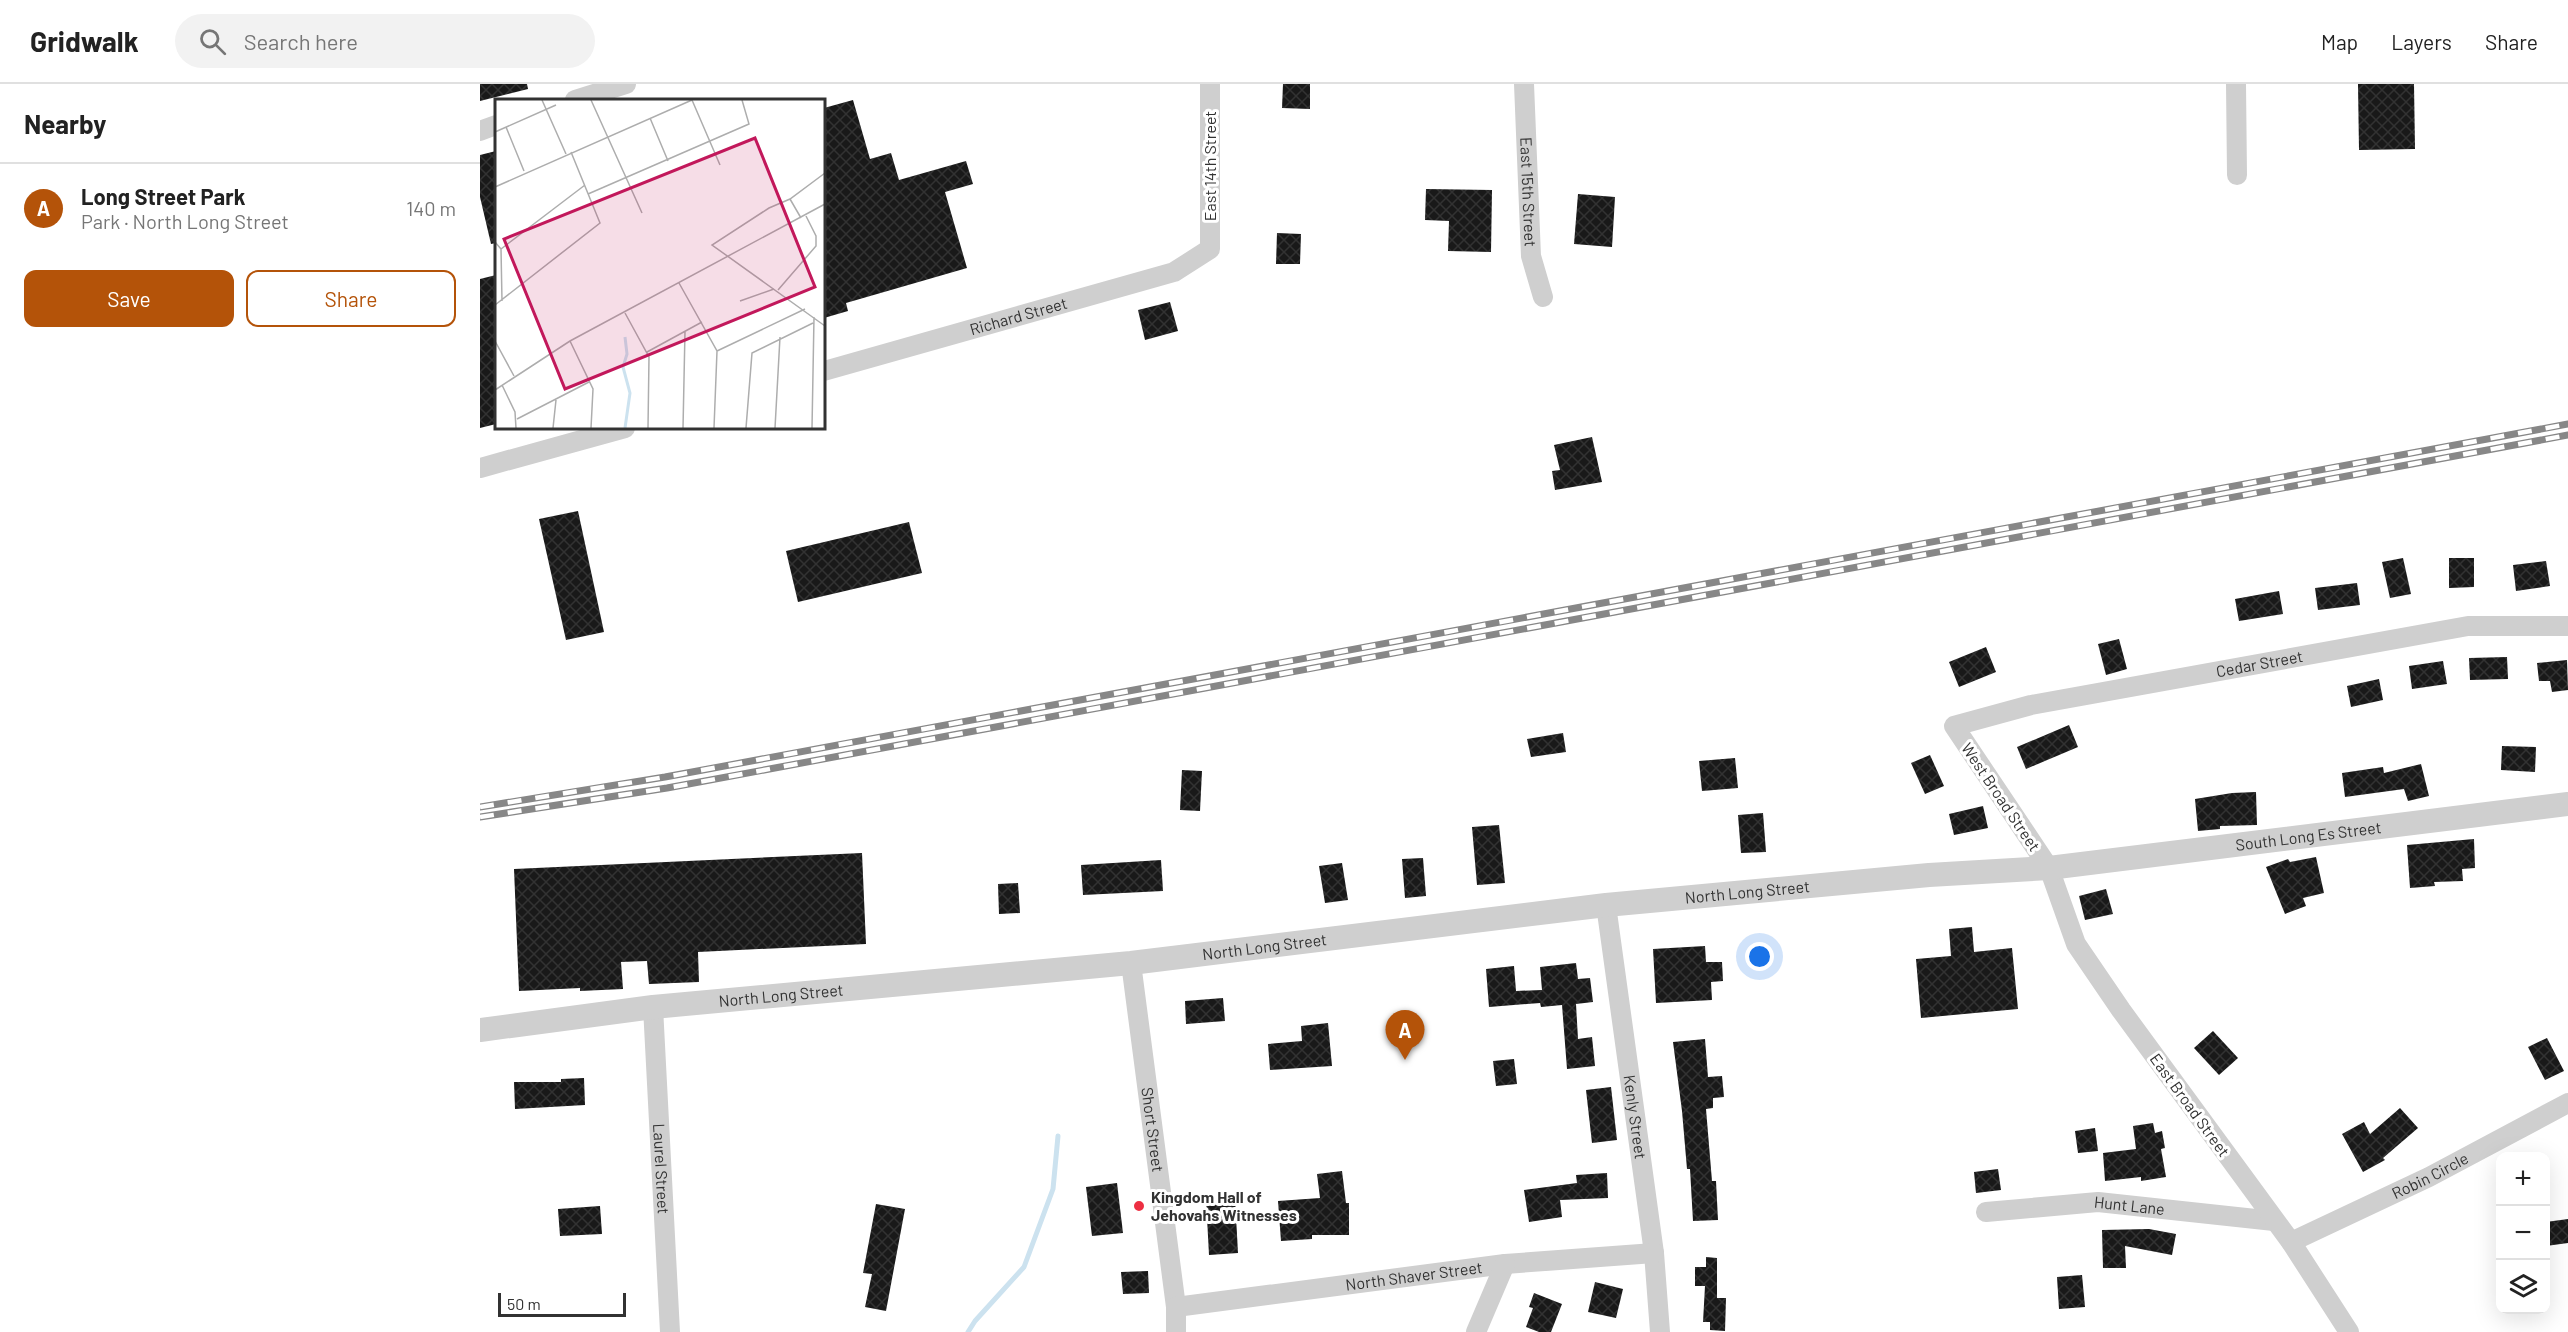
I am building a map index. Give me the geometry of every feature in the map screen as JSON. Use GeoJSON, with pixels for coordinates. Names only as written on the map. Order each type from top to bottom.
{"type":"FeatureCollection","features":[{"type":"Feature","properties":{"kind":"street"},"geometry":{"type":"LineString","coordinates":[[578,99],[626,84]]}},
{"type":"Feature","properties":{"kind":"street","name":"East 14th Street"},"geometry":{"type":"LineString","coordinates":[[1210,84],[1210,249]]}},
{"type":"Feature","properties":{"kind":"street","name":"East 15th Street"},"geometry":{"type":"LineString","coordinates":[[1524,84],[1531,256],[1543,297]]}},
{"type":"Feature","properties":{"kind":"street"},"geometry":{"type":"LineString","coordinates":[[2236,84],[2236,175]]}},
{"type":"Feature","properties":{"kind":"street"},"geometry":{"type":"LineString","coordinates":[[480,131],[495,125]]}},
{"type":"Feature","properties":{"kind":"street","name":"Richard Street"},"geometry":{"type":"LineString","coordinates":[[825,371],[1174,272],[1210,249]]}},
{"type":"Feature","properties":{"kind":"street"},"geometry":{"type":"LineString","coordinates":[[480,468],[621,429]]}},
{"type":"Feature","properties":{"kind":"street","name":"Cedar Street"},"geometry":{"type":"LineString","coordinates":[[1954,726],[2031,705],[2468,626],[2568,626]]}},
{"type":"Feature","properties":{"kind":"street","name":"West Broad Street"},"geometry":{"type":"LineString","coordinates":[[1954,726],[2049,868]]}},
{"type":"Feature","properties":{"kind":"street","name":"South Long Es Street"},"geometry":{"type":"LineString","coordinates":[[2049,868],[2568,804]]}},
{"type":"Feature","properties":{"kind":"street","name":"North Long Street"},"geometry":{"type":"LineString","coordinates":[[480,1029],[652,1007],[1131,963],[1606,905],[1929,875],[2049,868]]}},
{"type":"Feature","properties":{"kind":"street","name":"East Broad Street"},"geometry":{"type":"LineString","coordinates":[[2049,868],[2076,944],[2121,1010],[2291,1242],[2349,1332]]}},
{"type":"Feature","properties":{"kind":"street","name":"Kenly Street"},"geometry":{"type":"LineString","coordinates":[[1606,905],[1654,1253],[1660,1332]]}},
{"type":"Feature","properties":{"kind":"street","name":"Short Street"},"geometry":{"type":"LineString","coordinates":[[1131,963],[1176,1307],[1176,1332]]}},
{"type":"Feature","properties":{"kind":"street","name":"Laurel Street"},"geometry":{"type":"LineString","coordinates":[[652,1007],[670,1332]]}},
{"type":"Feature","properties":{"kind":"street","name":"Robin Circle"},"geometry":{"type":"LineString","coordinates":[[2291,1242],[2429,1177],[2568,1103]]}},
{"type":"Feature","properties":{"kind":"street","name":"Hunt Lane"},"geometry":{"type":"LineString","coordinates":[[1986,1212],[2098,1202],[2274,1221]]}},
{"type":"Feature","properties":{"kind":"street","name":"North Shaver Street"},"geometry":{"type":"LineString","coordinates":[[1176,1307],[1505,1264],[1654,1253]]}},
{"type":"Feature","properties":{"kind":"street"},"geometry":{"type":"LineString","coordinates":[[1476,1332],[1505,1264]]}},
{"type":"Feature","properties":{"kind":"building"},"geometry":{"type":"Polygon","coordinates":[[[480,84],[527,84],[528,89],[480,101],[480,84]]]}},
{"type":"Feature","properties":{"kind":"building"},"geometry":{"type":"Polygon","coordinates":[[[1283,84],[1310,84],[1310,109],[1282,108],[1283,84]]]}},
{"type":"Feature","properties":{"kind":"building"},"geometry":{"type":"Polygon","coordinates":[[[2358,84],[2414,84],[2415,149],[2359,150],[2358,84]]]}},
{"type":"Feature","properties":{"kind":"building"},"geometry":{"type":"Polygon","coordinates":[[[853,100],[870,159],[891,153],[899,180],[966,161],[973,184],[945,192],[967,268],[846,303],[848,311],[825,318],[825,108],[853,100]]]}},
{"type":"Feature","properties":{"kind":"building"},"geometry":{"type":"Polygon","coordinates":[[[495,151],[495,243],[491,244],[480,197],[480,155],[495,151]]]}},
{"type":"Feature","properties":{"kind":"building"},"geometry":{"type":"Polygon","coordinates":[[[1426,189],[1492,190],[1491,252],[1448,251],[1449,221],[1425,220],[1426,189]]]}},
{"type":"Feature","properties":{"kind":"building"},"geometry":{"type":"Polygon","coordinates":[[[1578,194],[1615,197],[1612,247],[1574,244],[1578,194]]]}},
{"type":"Feature","properties":{"kind":"building"},"geometry":{"type":"Polygon","coordinates":[[[1277,233],[1301,234],[1300,264],[1276,264],[1277,233]]]}},
{"type":"Feature","properties":{"kind":"building"},"geometry":{"type":"Polygon","coordinates":[[[495,275],[495,424],[480,428],[480,279],[495,275]]]}},
{"type":"Feature","properties":{"kind":"building"},"geometry":{"type":"Polygon","coordinates":[[[1170,302],[1178,331],[1145,340],[1138,310],[1170,302]]]}},
{"type":"Feature","properties":{"kind":"building"},"geometry":{"type":"Polygon","coordinates":[[[1592,437],[1602,482],[1555,490],[1552,471],[1560,470],[1554,445],[1592,437]]]}},
{"type":"Feature","properties":{"kind":"building"},"geometry":{"type":"Polygon","coordinates":[[[578,511],[604,632],[566,640],[539,519],[578,511]]]}},
{"type":"Feature","properties":{"kind":"building"},"geometry":{"type":"Polygon","coordinates":[[[909,522],[922,573],[798,602],[786,551],[909,522]]]}},
{"type":"Feature","properties":{"kind":"building"},"geometry":{"type":"Polygon","coordinates":[[[2403,558],[2411,594],[2390,598],[2382,562],[2403,558]]]}},
{"type":"Feature","properties":{"kind":"building"},"geometry":{"type":"Polygon","coordinates":[[[2449,558],[2474,558],[2474,587],[2449,588],[2449,558]]]}},
{"type":"Feature","properties":{"kind":"building"},"geometry":{"type":"Polygon","coordinates":[[[2546,561],[2550,586],[2516,591],[2513,565],[2546,561]]]}},
{"type":"Feature","properties":{"kind":"building"},"geometry":{"type":"Polygon","coordinates":[[[2357,583],[2360,605],[2318,610],[2315,588],[2357,583]]]}},
{"type":"Feature","properties":{"kind":"building"},"geometry":{"type":"Polygon","coordinates":[[[2279,591],[2283,614],[2239,621],[2235,599],[2279,591]]]}},
{"type":"Feature","properties":{"kind":"building"},"geometry":{"type":"Polygon","coordinates":[[[2119,639],[2127,669],[2106,675],[2098,644],[2119,639]]]}},
{"type":"Feature","properties":{"kind":"building"},"geometry":{"type":"Polygon","coordinates":[[[1986,647],[1996,672],[1959,687],[1949,662],[1986,647]]]}},
{"type":"Feature","properties":{"kind":"building"},"geometry":{"type":"Polygon","coordinates":[[[2507,657],[2508,679],[2470,680],[2469,658],[2507,657]]]}},
{"type":"Feature","properties":{"kind":"building"},"geometry":{"type":"Polygon","coordinates":[[[2567,660],[2568,690],[2552,692],[2550,681],[2539,681],[2537,663],[2567,660]]]}},
{"type":"Feature","properties":{"kind":"building"},"geometry":{"type":"Polygon","coordinates":[[[2443,661],[2447,684],[2412,689],[2409,666],[2443,661]]]}},
{"type":"Feature","properties":{"kind":"building"},"geometry":{"type":"Polygon","coordinates":[[[2379,679],[2383,700],[2351,707],[2347,686],[2379,679]]]}},
{"type":"Feature","properties":{"kind":"building"},"geometry":{"type":"Polygon","coordinates":[[[2069,725],[2078,747],[2026,769],[2017,747],[2069,725]]]}},
{"type":"Feature","properties":{"kind":"building"},"geometry":{"type":"Polygon","coordinates":[[[1563,733],[1566,752],[1531,757],[1527,739],[1563,733]]]}},
{"type":"Feature","properties":{"kind":"building"},"geometry":{"type":"Polygon","coordinates":[[[2502,746],[2536,747],[2535,772],[2501,770],[2502,746]]]}},
{"type":"Feature","properties":{"kind":"building"},"geometry":{"type":"Polygon","coordinates":[[[1930,755],[1944,786],[1925,794],[1911,763],[1930,755]]]}},
{"type":"Feature","properties":{"kind":"building"},"geometry":{"type":"Polygon","coordinates":[[[1735,758],[1738,788],[1702,791],[1699,761],[1735,758]]]}},
{"type":"Feature","properties":{"kind":"building"},"geometry":{"type":"Polygon","coordinates":[[[2421,764],[2429,796],[2408,801],[2404,789],[2345,797],[2342,773],[2383,767],[2384,773],[2421,764]]]}},
{"type":"Feature","properties":{"kind":"building"},"geometry":{"type":"Polygon","coordinates":[[[1182,770],[1202,771],[1200,811],[1180,810],[1182,770]]]}},
{"type":"Feature","properties":{"kind":"building"},"geometry":{"type":"Polygon","coordinates":[[[2256,792],[2257,825],[2220,826],[2220,829],[2198,831],[2195,799],[2256,792]]]}},
{"type":"Feature","properties":{"kind":"building"},"geometry":{"type":"Polygon","coordinates":[[[1983,806],[1988,828],[1954,835],[1949,814],[1983,806]]]}},
{"type":"Feature","properties":{"kind":"building"},"geometry":{"type":"Polygon","coordinates":[[[1763,813],[1766,852],[1741,853],[1738,815],[1763,813]]]}},
{"type":"Feature","properties":{"kind":"building"},"geometry":{"type":"Polygon","coordinates":[[[1499,825],[1505,883],[1477,885],[1472,827],[1499,825]]]}},
{"type":"Feature","properties":{"kind":"building"},"geometry":{"type":"Polygon","coordinates":[[[2474,839],[2475,868],[2462,869],[2463,881],[2434,882],[2435,886],[2410,888],[2407,845],[2474,839]]]}},
{"type":"Feature","properties":{"kind":"building"},"geometry":{"type":"Polygon","coordinates":[[[862,853],[866,944],[698,952],[699,982],[649,984],[647,961],[621,962],[623,989],[580,991],[580,988],[519,991],[514,869],[862,853]]]}},
{"type":"Feature","properties":{"kind":"building"},"geometry":{"type":"Polygon","coordinates":[[[2316,857],[2324,893],[2303,898],[2306,906],[2285,914],[2266,867],[2288,859],[2290,862],[2316,857]]]}},
{"type":"Feature","properties":{"kind":"building"},"geometry":{"type":"Polygon","coordinates":[[[1423,858],[1426,896],[1405,898],[1402,859],[1423,858]]]}},
{"type":"Feature","properties":{"kind":"building"},"geometry":{"type":"Polygon","coordinates":[[[1161,860],[1163,891],[1083,895],[1081,865],[1161,860]]]}},
{"type":"Feature","properties":{"kind":"building"},"geometry":{"type":"Polygon","coordinates":[[[1342,863],[1348,900],[1325,903],[1319,866],[1342,863]]]}},
{"type":"Feature","properties":{"kind":"building"},"geometry":{"type":"Polygon","coordinates":[[[1018,883],[1020,913],[999,914],[998,884],[1018,883]]]}},
{"type":"Feature","properties":{"kind":"building"},"geometry":{"type":"Polygon","coordinates":[[[2106,889],[2113,914],[2085,920],[2079,896],[2106,889]]]}},
{"type":"Feature","properties":{"kind":"building"},"geometry":{"type":"Polygon","coordinates":[[[1972,927],[1974,952],[2012,948],[2018,1009],[1921,1018],[1916,959],[1951,956],[1949,929],[1972,927]]]}},
{"type":"Feature","properties":{"kind":"building"},"geometry":{"type":"Polygon","coordinates":[[[1705,946],[1706,962],[1722,962],[1723,981],[1711,982],[1712,1000],[1656,1003],[1653,949],[1705,946]]]}},
{"type":"Feature","properties":{"kind":"building"},"geometry":{"type":"Polygon","coordinates":[[[1576,963],[1578,979],[1590,978],[1593,1002],[1576,1004],[1578,1039],[1592,1037],[1595,1066],[1567,1069],[1562,1005],[1541,1007],[1540,1003],[1489,1007],[1486,969],[1514,966],[1516,991],[1542,990],[1540,967],[1576,963]]]}},
{"type":"Feature","properties":{"kind":"building"},"geometry":{"type":"Polygon","coordinates":[[[1223,998],[1225,1021],[1186,1024],[1185,1001],[1223,998]]]}},
{"type":"Feature","properties":{"kind":"building"},"geometry":{"type":"Polygon","coordinates":[[[1328,1023],[1332,1066],[1270,1070],[1268,1044],[1302,1041],[1301,1026],[1328,1023]]]}},
{"type":"Feature","properties":{"kind":"building"},"geometry":{"type":"Polygon","coordinates":[[[2213,1031],[2238,1058],[2219,1075],[2194,1048],[2213,1031]]]}},
{"type":"Feature","properties":{"kind":"building"},"geometry":{"type":"Polygon","coordinates":[[[2547,1038],[2564,1071],[2545,1080],[2528,1047],[2547,1038]]]}},
{"type":"Feature","properties":{"kind":"building"},"geometry":{"type":"Polygon","coordinates":[[[1705,1039],[1708,1077],[1722,1076],[1724,1097],[1713,1098],[1713,1108],[1706,1109],[1712,1181],[1716,1181],[1718,1220],[1693,1221],[1690,1169],[1687,1169],[1673,1042],[1705,1039]]]}},
{"type":"Feature","properties":{"kind":"building"},"geometry":{"type":"Polygon","coordinates":[[[1514,1059],[1517,1084],[1496,1086],[1493,1061],[1514,1059]]]}},
{"type":"Feature","properties":{"kind":"building"},"geometry":{"type":"Polygon","coordinates":[[[584,1078],[585,1105],[515,1109],[514,1082],[561,1082],[561,1079],[584,1078]]]}},
{"type":"Feature","properties":{"kind":"building"},"geometry":{"type":"Polygon","coordinates":[[[1611,1087],[1617,1140],[1592,1143],[1586,1090],[1611,1087]]]}},
{"type":"Feature","properties":{"kind":"building"},"geometry":{"type":"Polygon","coordinates":[[[2400,1108],[2418,1128],[2383,1158],[2385,1160],[2363,1172],[2342,1134],[2364,1122],[2370,1134],[2400,1108]]]}},
{"type":"Feature","properties":{"kind":"building"},"geometry":{"type":"Polygon","coordinates":[[[2153,1123],[2155,1133],[2162,1131],[2165,1148],[2161,1149],[2166,1177],[2141,1181],[2141,1177],[2105,1181],[2103,1153],[2136,1149],[2133,1126],[2153,1123]]]}},
{"type":"Feature","properties":{"kind":"building"},"geometry":{"type":"Polygon","coordinates":[[[2095,1128],[2098,1151],[2078,1153],[2075,1131],[2095,1128]]]}},
{"type":"Feature","properties":{"kind":"building"},"geometry":{"type":"Polygon","coordinates":[[[1998,1169],[2001,1190],[1976,1193],[1974,1172],[1998,1169]]]}},
{"type":"Feature","properties":{"kind":"building"},"geometry":{"type":"Polygon","coordinates":[[[1342,1171],[1346,1203],[1349,1203],[1349,1235],[1312,1235],[1312,1239],[1281,1241],[1278,1201],[1320,1198],[1317,1174],[1342,1171]]]}},
{"type":"Feature","properties":{"kind":"building"},"geometry":{"type":"Polygon","coordinates":[[[1607,1173],[1608,1198],[1560,1200],[1562,1217],[1529,1222],[1524,1190],[1577,1183],[1576,1175],[1607,1173]]]}},
{"type":"Feature","properties":{"kind":"building"},"geometry":{"type":"Polygon","coordinates":[[[1117,1183],[1123,1233],[1092,1236],[1086,1187],[1117,1183]]]}},
{"type":"Feature","properties":{"kind":"building"},"geometry":{"type":"Polygon","coordinates":[[[1235,1198],[1238,1253],[1209,1255],[1206,1199],[1235,1198]]]}},
{"type":"Feature","properties":{"kind":"building"},"geometry":{"type":"Polygon","coordinates":[[[876,1204],[905,1209],[886,1311],[865,1307],[872,1274],[863,1273],[876,1204]]]}},
{"type":"Feature","properties":{"kind":"building"},"geometry":{"type":"Polygon","coordinates":[[[600,1206],[602,1234],[560,1236],[558,1209],[600,1206]]]}},
{"type":"Feature","properties":{"kind":"building"},"geometry":{"type":"Polygon","coordinates":[[[2568,1219],[2568,1243],[2550,1245],[2550,1221],[2568,1219]]]}},
{"type":"Feature","properties":{"kind":"building"},"geometry":{"type":"Polygon","coordinates":[[[2149,1229],[2176,1234],[2172,1255],[2125,1246],[2126,1268],[2103,1268],[2102,1230],[2149,1229]]]}},
{"type":"Feature","properties":{"kind":"building"},"geometry":{"type":"Polygon","coordinates":[[[1706,1257],[1717,1258],[1717,1298],[1726,1298],[1725,1331],[1710,1330],[1710,1322],[1703,1322],[1705,1286],[1695,1286],[1695,1267],[1706,1267],[1706,1257]]]}},
{"type":"Feature","properties":{"kind":"building"},"geometry":{"type":"Polygon","coordinates":[[[1148,1271],[1149,1293],[1123,1294],[1121,1272],[1148,1271]]]}},
{"type":"Feature","properties":{"kind":"building"},"geometry":{"type":"Polygon","coordinates":[[[2082,1275],[2085,1307],[2059,1309],[2057,1277],[2082,1275]]]}},
{"type":"Feature","properties":{"kind":"building"},"geometry":{"type":"Polygon","coordinates":[[[1595,1282],[1623,1289],[1616,1318],[1588,1312],[1595,1282]]]}},
{"type":"Feature","properties":{"kind":"building"},"geometry":{"type":"Polygon","coordinates":[[[1534,1293],[1562,1304],[1551,1332],[1539,1332],[1526,1327],[1533,1308],[1529,1307],[1534,1293]]]}},
{"type":"Feature","properties":{"kind":"waterway"},"geometry":{"type":"LineString","coordinates":[[968,1332],[975,1321],[1024,1267],[1053,1189],[1058,1136]]}},
{"type":"Feature","properties":{"kind":"railway"},"geometry":{"type":"LineString","coordinates":[[480,807],[665,777],[2568,424]]}},
{"type":"Feature","properties":{"kind":"railway"},"geometry":{"type":"LineString","coordinates":[[480,817],[667,788],[2568,435]]}},
{"type":"Feature","properties":{"kind":"place","name":"Long Street Park"},"geometry":{"type":"Point","coordinates":[1405,1060]}},
{"type":"Feature","properties":{"kind":"place","name":"Kingdom Hall of Jehovahs Witnesses"},"geometry":{"type":"Point","coordinates":[1139,1206]}}]}
